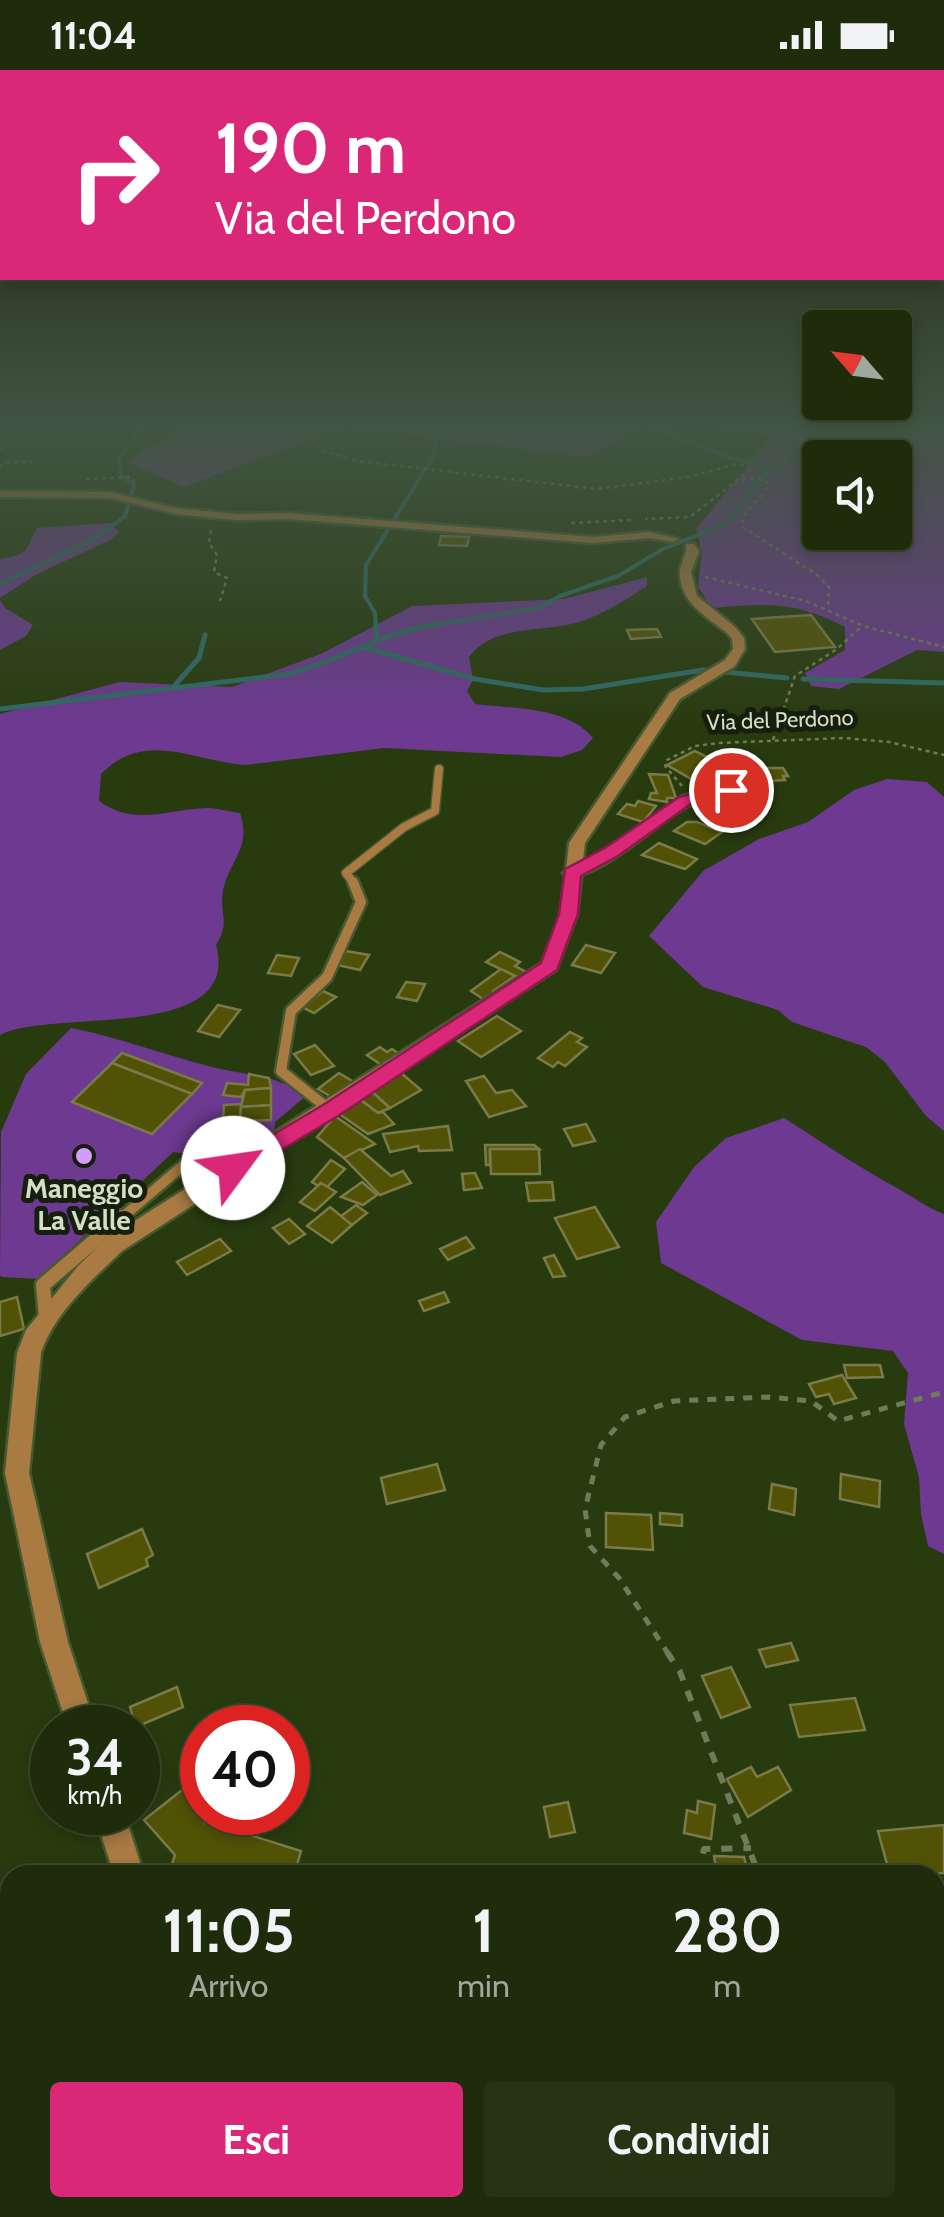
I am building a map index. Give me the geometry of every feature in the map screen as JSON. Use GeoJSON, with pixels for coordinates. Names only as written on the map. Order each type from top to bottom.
{"type":"FeatureCollection","features":[{"type":"Feature","properties":{"kind":"street"},"geometry":{"type":"LineString","coordinates":[[75,1705],[54,1642],[17,1473],[30,1353],[46,1317],[114,1246],[550,966],[566,925],[577,843],[675,696],[736,656],[738,638],[691,598],[685,572],[693,551],[672,539],[649,536],[593,540],[509,530],[401,526]]}},
{"type":"Feature","properties":{"kind":"street"},"geometry":{"type":"LineString","coordinates":[[572,873],[612,852],[686,800],[707,793],[754,788]]}},
{"type":"Feature","properties":{"kind":"street"},"geometry":{"type":"LineString","coordinates":[[116,1835],[126,1865]]}},
{"type":"Feature","properties":{"kind":"lane"},"geometry":{"type":"LineString","coordinates":[[330,1110],[281,1071],[291,1011],[295,1003],[324,981],[344,946],[352,912],[361,902],[358,889],[346,873],[404,827],[435,811],[439,769]]}},
{"type":"Feature","properties":{"kind":"lane"},"geometry":{"type":"LineString","coordinates":[[46,1317],[43,1285],[186,1163]]}},
{"type":"Feature","properties":{"kind":"path"},"geometry":{"type":"LineString","coordinates":[[211,526],[210,543],[217,555],[214,572],[227,578],[220,601]]}},
{"type":"Feature","properties":{"kind":"path"},"geometry":{"type":"LineString","coordinates":[[741,526],[816,574],[828,587],[828,608]]}},
{"type":"Feature","properties":{"kind":"path"},"geometry":{"type":"LineString","coordinates":[[685,572],[828,608],[863,626],[944,648]]}},
{"type":"Feature","properties":{"kind":"path"},"geometry":{"type":"LineString","coordinates":[[773,740],[796,676],[863,626]]}},
{"type":"Feature","properties":{"kind":"path","name":"Via del Perdono"},"geometry":{"type":"LineString","coordinates":[[686,800],[676,776],[665,766],[667,760],[695,746],[773,740],[871,740],[944,755]]}},
{"type":"Feature","properties":{"kind":"path"},"geometry":{"type":"LineString","coordinates":[[757,1865],[680,1672],[619,1578],[590,1546],[585,1508],[601,1445],[625,1417],[674,1401],[728,1396],[812,1401],[838,1421],[944,1392]]}},
{"type":"Feature","properties":{"kind":"path"},"geometry":{"type":"LineString","coordinates":[[700,1865],[704,1848],[752,1848]]}},
{"type":"Feature","properties":{"kind":"shaded area"},"geometry":{"type":"Polygon","coordinates":[[[113,526],[119,532],[110,540],[37,574],[0,598],[0,559],[22,553],[37,528],[113,526]]]}},
{"type":"Feature","properties":{"kind":"shaded area"},"geometry":{"type":"Polygon","coordinates":[[[698,526],[802,526],[802,550],[912,550],[912,526],[944,526],[944,652],[917,650],[839,689],[811,686],[805,673],[845,650],[845,627],[795,608],[712,608],[698,587],[702,552],[698,526]]]}},
{"type":"Feature","properties":{"kind":"shaded area"},"geometry":{"type":"Polygon","coordinates":[[[647,577],[647,586],[593,617],[492,638],[469,657],[473,680],[467,691],[475,704],[538,711],[569,720],[593,738],[582,750],[561,757],[384,748],[245,765],[152,750],[118,761],[101,774],[99,801],[112,809],[138,815],[208,808],[240,813],[243,836],[223,891],[224,924],[216,945],[216,976],[200,997],[172,1010],[24,1027],[0,1035],[0,714],[120,682],[232,687],[323,653],[412,606],[564,599],[647,577]]]}},
{"type":"Feature","properties":{"kind":"shaded area"},"geometry":{"type":"Polygon","coordinates":[[[0,600],[5,608],[33,625],[26,636],[0,650],[0,600]]]}},
{"type":"Feature","properties":{"kind":"shaded area"},"geometry":{"type":"Polygon","coordinates":[[[887,779],[927,782],[944,797],[944,1131],[926,1116],[885,1062],[866,1047],[792,1022],[778,1010],[703,987],[649,936],[703,871],[759,839],[808,822],[854,790],[887,779]]]}},
{"type":"Feature","properties":{"kind":"shaded area","name":"Maneggio La Valle"},"geometry":{"type":"Polygon","coordinates":[[[71,1028],[212,1067],[272,1079],[307,1095],[275,1122],[274,1136],[233,1161],[173,1152],[39,1279],[3,1277],[1,1132],[26,1074],[71,1028]]]}},
{"type":"Feature","properties":{"kind":"shaded area"},"geometry":{"type":"Polygon","coordinates":[[[784,1118],[868,1172],[944,1214],[944,1554],[928,1546],[919,1477],[904,1424],[908,1373],[893,1351],[802,1340],[661,1263],[656,1222],[694,1167],[726,1138],[784,1118]]]}},
{"type":"Feature","properties":{"kind":"building"},"geometry":{"type":"Polygon","coordinates":[[[441,536],[469,537],[467,546],[439,545],[441,536]]]}},
{"type":"Feature","properties":{"kind":"building"},"geometry":{"type":"Polygon","coordinates":[[[811,615],[835,647],[775,652],[752,619],[811,615]]]}},
{"type":"Feature","properties":{"kind":"building"},"geometry":{"type":"Polygon","coordinates":[[[657,629],[661,637],[631,639],[627,630],[657,629]]]}},
{"type":"Feature","properties":{"kind":"building"},"geometry":{"type":"Polygon","coordinates":[[[695,751],[709,758],[702,762],[717,768],[693,780],[667,765],[695,751]]]}},
{"type":"Feature","properties":{"kind":"building"},"geometry":{"type":"Polygon","coordinates":[[[761,768],[783,768],[788,776],[783,776],[785,780],[768,781],[761,768]]]}},
{"type":"Feature","properties":{"kind":"building"},"geometry":{"type":"Polygon","coordinates":[[[649,774],[668,775],[676,798],[667,798],[667,802],[649,799],[651,793],[657,793],[649,774]]]}},
{"type":"Feature","properties":{"kind":"building"},"geometry":{"type":"Polygon","coordinates":[[[704,799],[720,810],[707,816],[695,809],[698,807],[692,803],[704,799]]]}},
{"type":"Feature","properties":{"kind":"building"},"geometry":{"type":"Polygon","coordinates":[[[638,801],[656,806],[643,822],[618,814],[627,804],[635,806],[638,801]]]}},
{"type":"Feature","properties":{"kind":"building"},"geometry":{"type":"Polygon","coordinates":[[[724,812],[745,823],[734,830],[713,818],[724,812]]]}},
{"type":"Feature","properties":{"kind":"building"},"geometry":{"type":"Polygon","coordinates":[[[687,822],[722,832],[705,844],[674,831],[687,822]]]}},
{"type":"Feature","properties":{"kind":"building"},"geometry":{"type":"Polygon","coordinates":[[[659,843],[697,859],[685,869],[642,855],[659,843]]]}},
{"type":"Feature","properties":{"kind":"building"},"geometry":{"type":"Polygon","coordinates":[[[586,945],[615,953],[601,973],[572,965],[586,945]]]}},
{"type":"Feature","properties":{"kind":"building"},"geometry":{"type":"Polygon","coordinates":[[[346,951],[369,955],[360,970],[337,965],[346,951]]]}},
{"type":"Feature","properties":{"kind":"building"},"geometry":{"type":"Polygon","coordinates":[[[500,952],[520,962],[515,966],[530,974],[497,994],[493,991],[515,976],[486,962],[500,952]]]}},
{"type":"Feature","properties":{"kind":"building"},"geometry":{"type":"Polygon","coordinates":[[[277,955],[299,958],[291,976],[268,973],[277,955]]]}},
{"type":"Feature","properties":{"kind":"building"},"geometry":{"type":"Polygon","coordinates":[[[501,969],[515,976],[493,991],[497,994],[486,1001],[471,991],[501,969]]]}},
{"type":"Feature","properties":{"kind":"building"},"geometry":{"type":"Polygon","coordinates":[[[406,982],[425,984],[417,1001],[397,997],[406,982]]]}},
{"type":"Feature","properties":{"kind":"building"},"geometry":{"type":"Polygon","coordinates":[[[323,991],[336,997],[314,1013],[302,1007],[323,991]]]}},
{"type":"Feature","properties":{"kind":"building"},"geometry":{"type":"Polygon","coordinates":[[[218,1005],[240,1010],[219,1037],[198,1031],[218,1005]]]}},
{"type":"Feature","properties":{"kind":"building"},"geometry":{"type":"Polygon","coordinates":[[[497,1016],[521,1031],[481,1057],[458,1041],[497,1016]]]}},
{"type":"Feature","properties":{"kind":"building"},"geometry":{"type":"Polygon","coordinates":[[[570,1032],[582,1038],[577,1042],[587,1047],[565,1066],[558,1062],[553,1067],[538,1058],[570,1032]]]}},
{"type":"Feature","properties":{"kind":"building"},"geometry":{"type":"Polygon","coordinates":[[[315,1045],[334,1066],[311,1075],[294,1054],[315,1045]]]}},
{"type":"Feature","properties":{"kind":"building"},"geometry":{"type":"Polygon","coordinates":[[[380,1047],[402,1056],[384,1067],[367,1055],[380,1047]]]}},
{"type":"Feature","properties":{"kind":"building"},"geometry":{"type":"Polygon","coordinates":[[[122,1053],[202,1083],[192,1094],[112,1063],[122,1053]]]}},
{"type":"Feature","properties":{"kind":"building"},"geometry":{"type":"Polygon","coordinates":[[[112,1063],[192,1094],[152,1134],[72,1102],[112,1063]]]}},
{"type":"Feature","properties":{"kind":"building"},"geometry":{"type":"Polygon","coordinates":[[[400,1072],[421,1090],[390,1108],[370,1090],[400,1072]]]}},
{"type":"Feature","properties":{"kind":"building"},"geometry":{"type":"Polygon","coordinates":[[[339,1073],[359,1085],[338,1101],[318,1089],[339,1073]]]}},
{"type":"Feature","properties":{"kind":"building"},"geometry":{"type":"Polygon","coordinates":[[[249,1074],[269,1078],[271,1088],[245,1090],[241,1097],[223,1095],[227,1083],[248,1085],[249,1074]]]}},
{"type":"Feature","properties":{"kind":"building"},"geometry":{"type":"Polygon","coordinates":[[[484,1076],[496,1093],[512,1090],[526,1106],[489,1117],[466,1081],[484,1076]]]}},
{"type":"Feature","properties":{"kind":"building"},"geometry":{"type":"Polygon","coordinates":[[[271,1088],[271,1105],[241,1107],[245,1090],[271,1088]]]}},
{"type":"Feature","properties":{"kind":"building"},"geometry":{"type":"Polygon","coordinates":[[[370,1090],[390,1108],[378,1113],[358,1098],[370,1090]]]}},
{"type":"Feature","properties":{"kind":"building"},"geometry":{"type":"Polygon","coordinates":[[[358,1098],[378,1113],[383,1112],[394,1124],[368,1134],[338,1113],[358,1098]]]}},
{"type":"Feature","properties":{"kind":"building"},"geometry":{"type":"Polygon","coordinates":[[[241,1104],[240,1133],[222,1134],[224,1105],[241,1104]]]}},
{"type":"Feature","properties":{"kind":"building"},"geometry":{"type":"Polygon","coordinates":[[[271,1105],[271,1120],[240,1121],[241,1107],[271,1105]]]}},
{"type":"Feature","properties":{"kind":"building"},"geometry":{"type":"Polygon","coordinates":[[[335,1116],[375,1144],[344,1158],[317,1137],[335,1116]]]}},
{"type":"Feature","properties":{"kind":"building"},"geometry":{"type":"Polygon","coordinates":[[[586,1124],[595,1141],[573,1146],[564,1129],[586,1124]]]}},
{"type":"Feature","properties":{"kind":"building"},"geometry":{"type":"Polygon","coordinates":[[[448,1126],[452,1150],[419,1151],[418,1146],[390,1152],[383,1134],[448,1126]]]}},
{"type":"Feature","properties":{"kind":"building"},"geometry":{"type":"Polygon","coordinates":[[[251,1132],[261,1140],[233,1157],[224,1149],[251,1132]]]}},
{"type":"Feature","properties":{"kind":"building"},"geometry":{"type":"Polygon","coordinates":[[[485,1145],[534,1145],[539,1149],[490,1149],[490,1165],[486,1165],[485,1145]]]}},
{"type":"Feature","properties":{"kind":"building"},"geometry":{"type":"Polygon","coordinates":[[[360,1149],[391,1176],[403,1171],[411,1183],[380,1195],[344,1158],[360,1149]]]}},
{"type":"Feature","properties":{"kind":"building"},"geometry":{"type":"Polygon","coordinates":[[[490,1149],[539,1149],[540,1174],[491,1174],[490,1149]]]}},
{"type":"Feature","properties":{"kind":"building"},"geometry":{"type":"Polygon","coordinates":[[[331,1160],[345,1169],[327,1187],[312,1182],[331,1160]]]}},
{"type":"Feature","properties":{"kind":"building"},"geometry":{"type":"Polygon","coordinates":[[[475,1173],[482,1188],[464,1190],[462,1174],[475,1173]]]}},
{"type":"Feature","properties":{"kind":"building"},"geometry":{"type":"Polygon","coordinates":[[[362,1182],[377,1195],[363,1205],[341,1197],[362,1182]]]}},
{"type":"Feature","properties":{"kind":"building"},"geometry":{"type":"Polygon","coordinates":[[[552,1182],[554,1200],[529,1201],[526,1183],[552,1182]]]}},
{"type":"Feature","properties":{"kind":"building"},"geometry":{"type":"Polygon","coordinates":[[[321,1183],[336,1192],[315,1211],[300,1202],[321,1183]]]}},
{"type":"Feature","properties":{"kind":"building"},"geometry":{"type":"Polygon","coordinates":[[[356,1205],[367,1213],[352,1225],[340,1217],[356,1205]]]}},
{"type":"Feature","properties":{"kind":"building"},"geometry":{"type":"Polygon","coordinates":[[[330,1207],[352,1225],[332,1243],[307,1226],[330,1207]]]}},
{"type":"Feature","properties":{"kind":"building"},"geometry":{"type":"Polygon","coordinates":[[[595,1207],[619,1247],[577,1259],[555,1218],[595,1207]]]}},
{"type":"Feature","properties":{"kind":"building"},"geometry":{"type":"Polygon","coordinates":[[[289,1219],[305,1234],[289,1244],[273,1228],[289,1219]]]}},
{"type":"Feature","properties":{"kind":"building"},"geometry":{"type":"Polygon","coordinates":[[[466,1237],[474,1248],[448,1260],[440,1249],[466,1237]]]}},
{"type":"Feature","properties":{"kind":"building"},"geometry":{"type":"Polygon","coordinates":[[[220,1239],[231,1251],[187,1275],[177,1262],[220,1239]]]}},
{"type":"Feature","properties":{"kind":"building"},"geometry":{"type":"Polygon","coordinates":[[[554,1255],[565,1276],[553,1277],[544,1258],[554,1255]]]}},
{"type":"Feature","properties":{"kind":"building"},"geometry":{"type":"Polygon","coordinates":[[[444,1292],[449,1302],[424,1311],[419,1301],[444,1292]]]}},
{"type":"Feature","properties":{"kind":"building"},"geometry":{"type":"Polygon","coordinates":[[[17,1297],[24,1329],[0,1336],[0,1302],[17,1297]]]}},
{"type":"Feature","properties":{"kind":"building"},"geometry":{"type":"Polygon","coordinates":[[[844,1365],[880,1365],[883,1377],[847,1378],[844,1365]]]}},
{"type":"Feature","properties":{"kind":"building"},"geometry":{"type":"Polygon","coordinates":[[[842,1375],[856,1398],[834,1404],[829,1394],[816,1397],[809,1384],[842,1375]]]}},
{"type":"Feature","properties":{"kind":"building"},"geometry":{"type":"Polygon","coordinates":[[[437,1464],[445,1490],[387,1504],[381,1478],[437,1464]]]}},
{"type":"Feature","properties":{"kind":"building"},"geometry":{"type":"Polygon","coordinates":[[[841,1474],[880,1481],[879,1507],[840,1499],[841,1474]]]}},
{"type":"Feature","properties":{"kind":"building"},"geometry":{"type":"Polygon","coordinates":[[[772,1484],[796,1489],[794,1515],[769,1509],[772,1484]]]}},
{"type":"Feature","properties":{"kind":"building"},"geometry":{"type":"Polygon","coordinates":[[[606,1513],[651,1515],[653,1550],[606,1547],[606,1513]]]}},
{"type":"Feature","properties":{"kind":"building"},"geometry":{"type":"Polygon","coordinates":[[[660,1513],[682,1515],[682,1526],[660,1524],[660,1513]]]}},
{"type":"Feature","properties":{"kind":"building"},"geometry":{"type":"Polygon","coordinates":[[[142,1529],[153,1555],[146,1559],[148,1566],[99,1588],[87,1554],[142,1529]]]}},
{"type":"Feature","properties":{"kind":"building"},"geometry":{"type":"Polygon","coordinates":[[[791,1643],[798,1660],[766,1667],[759,1650],[791,1643]]]}},
{"type":"Feature","properties":{"kind":"building"},"geometry":{"type":"Polygon","coordinates":[[[731,1667],[750,1707],[721,1718],[702,1676],[731,1667]]]}},
{"type":"Feature","properties":{"kind":"building"},"geometry":{"type":"Polygon","coordinates":[[[177,1687],[182,1705],[160,1717],[160,1705],[135,1705],[177,1687]]]}},
{"type":"Feature","properties":{"kind":"building"},"geometry":{"type":"Polygon","coordinates":[[[855,1698],[865,1730],[799,1737],[790,1705],[855,1698]]]}},
{"type":"Feature","properties":{"kind":"building"},"geometry":{"type":"Polygon","coordinates":[[[751,1767],[757,1777],[778,1767],[791,1790],[748,1817],[727,1779],[751,1767]]]}},
{"type":"Feature","properties":{"kind":"building"},"geometry":{"type":"Polygon","coordinates":[[[180,1792],[180,1835],[250,1835],[301,1851],[297,1865],[172,1865],[175,1855],[157,1835],[160,1807],[180,1792]]]}},
{"type":"Feature","properties":{"kind":"building"},"geometry":{"type":"Polygon","coordinates":[[[698,1801],[715,1805],[711,1839],[684,1833],[687,1810],[697,1813],[698,1801]]]}},
{"type":"Feature","properties":{"kind":"building"},"geometry":{"type":"Polygon","coordinates":[[[568,1802],[575,1832],[550,1837],[544,1807],[568,1802]]]}},
{"type":"Feature","properties":{"kind":"building"},"geometry":{"type":"Polygon","coordinates":[[[944,1825],[944,1865],[887,1865],[878,1831],[944,1825]]]}},
{"type":"Feature","properties":{"kind":"building"},"geometry":{"type":"Polygon","coordinates":[[[714,1856],[744,1857],[746,1865],[715,1865],[714,1856]]]}},
{"type":"Feature","properties":{"kind":"waterway"},"geometry":{"type":"LineString","coordinates":[[0,584],[82,545],[111,526]]}},
{"type":"Feature","properties":{"kind":"waterway"},"geometry":{"type":"LineString","coordinates":[[376,627],[375,613],[365,596],[366,565],[390,526]]}},
{"type":"Feature","properties":{"kind":"waterway"},"geometry":{"type":"LineString","coordinates":[[431,626],[539,608],[560,596],[618,576],[663,549],[720,526]]}},
{"type":"Feature","properties":{"kind":"waterway"},"geometry":{"type":"LineString","coordinates":[[376,624],[377,640]]}},
{"type":"Feature","properties":{"kind":"waterway"},"geometry":{"type":"LineString","coordinates":[[431,626],[437,624]]}},
{"type":"Feature","properties":{"kind":"waterway"},"geometry":{"type":"LineString","coordinates":[[363,647],[431,626]]}},
{"type":"Feature","properties":{"kind":"waterway"},"geometry":{"type":"LineString","coordinates":[[422,627],[431,626]]}},
{"type":"Feature","properties":{"kind":"waterway"},"geometry":{"type":"LineString","coordinates":[[175,685],[199,658],[205,635]]}},
{"type":"Feature","properties":{"kind":"waterway"},"geometry":{"type":"LineString","coordinates":[[0,709],[289,674],[363,647]]}},
{"type":"Feature","properties":{"kind":"waterway"},"geometry":{"type":"LineString","coordinates":[[363,647],[475,679],[543,690],[583,689],[703,670],[787,678]]}},
{"type":"Feature","properties":{"kind":"waterway"},"geometry":{"type":"LineString","coordinates":[[803,679],[944,683]]}},
{"type":"Feature","properties":{"kind":"place","name":"Maneggio La Valle"},"geometry":{"type":"Point","coordinates":[84,1156]}},
{"type":"Feature","properties":{"kind":"route"},"geometry":{"type":"LineString","coordinates":[[233,1168],[330,1110],[550,966],[564,936],[572,873],[612,852],[686,800],[731,790]]}}]}
